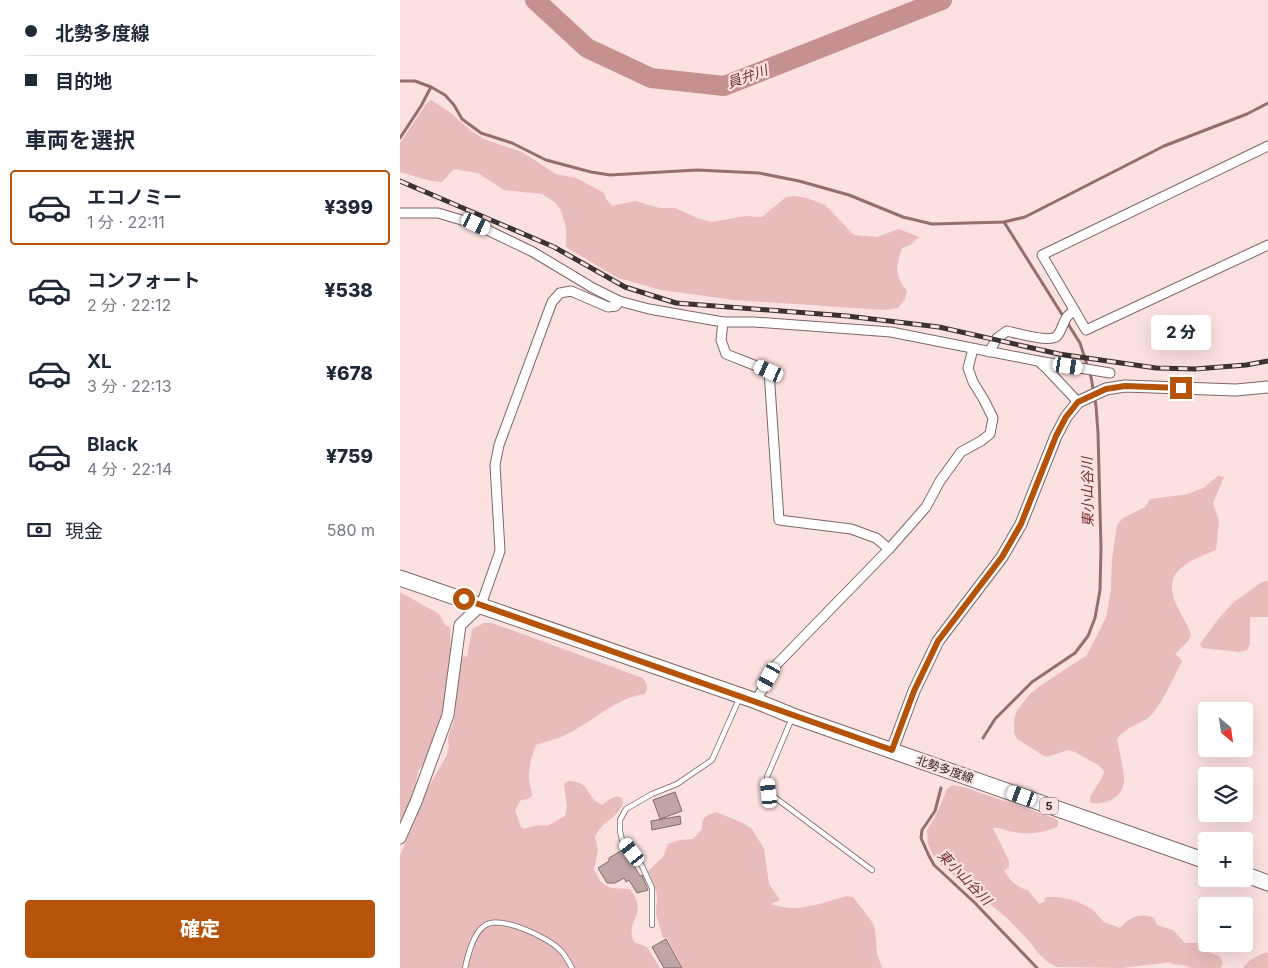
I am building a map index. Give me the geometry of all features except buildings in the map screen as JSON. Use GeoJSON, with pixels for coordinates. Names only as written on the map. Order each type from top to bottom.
{"type":"FeatureCollection","features":[{"type":"Feature","properties":{"kind":"main road","name":"北勢多度線"},"geometry":{"type":"LineString","coordinates":[[400,578],[1198,858]]}},
{"type":"Feature","properties":{"kind":"main road"},"geometry":{"type":"LineString","coordinates":[[1253,877],[1268,883]]}},
{"type":"Feature","properties":{"kind":"street"},"geometry":{"type":"LineString","coordinates":[[1268,146],[1042,255],[1073,311],[1086,330],[1268,245]]}},
{"type":"Feature","properties":{"kind":"street"},"geometry":{"type":"LineString","coordinates":[[400,213],[438,213],[476,224],[533,252],[593,288],[620,301],[649,309],[723,322],[754,322],[891,332],[989,352],[1110,373]]}},
{"type":"Feature","properties":{"kind":"street"},"geometry":{"type":"LineString","coordinates":[[400,838],[416,802],[448,715],[460,625],[481,605],[500,551],[495,465],[499,445],[552,302],[560,293],[571,291],[608,307],[616,306],[620,301]]}},
{"type":"Feature","properties":{"kind":"street"},"geometry":{"type":"LineString","coordinates":[[989,352],[997,338],[1007,331],[1031,337],[1052,338],[1057,336],[1061,325],[1073,311]]}},
{"type":"Feature","properties":{"kind":"street"},"geometry":{"type":"LineString","coordinates":[[723,322],[721,340],[726,354],[769,371],[780,520],[851,529],[876,538],[889,549]]}},
{"type":"Feature","properties":{"kind":"street"},"geometry":{"type":"LineString","coordinates":[[756,702],[776,665],[889,549],[926,507],[940,481],[961,452],[981,442],[990,434],[993,418],[973,382],[968,368],[973,349]]}},
{"type":"Feature","properties":{"kind":"street"},"geometry":{"type":"LineString","coordinates":[[1038,361],[1083,400]]}},
{"type":"Feature","properties":{"kind":"street"},"geometry":{"type":"LineString","coordinates":[[892,750],[914,691],[938,641],[1002,557],[1021,524],[1056,436],[1066,417],[1083,400],[1106,389],[1125,386],[1236,390],[1268,387]]}},
{"type":"Feature","properties":{"kind":"lane"},"geometry":{"type":"LineString","coordinates":[[652,925],[652,888],[642,866],[622,840],[620,820],[626,809],[652,794],[677,784],[712,760],[740,696]]}},
{"type":"Feature","properties":{"kind":"lane"},"geometry":{"type":"LineString","coordinates":[[793,716],[767,777],[769,793],[872,870]]}},
{"type":"Feature","properties":{"kind":"lane"},"geometry":{"type":"LineString","coordinates":[[465,968],[468,953],[478,932],[491,922],[498,922],[519,928],[552,943],[561,950],[572,968]]}},
{"type":"Feature","properties":{"kind":"shaded area"},"geometry":{"type":"Polygon","coordinates":[[[431,100],[484,139],[522,152],[556,174],[576,178],[604,193],[612,206],[635,201],[660,208],[675,208],[712,222],[745,216],[762,217],[786,197],[794,196],[807,198],[825,205],[854,235],[877,237],[899,229],[919,237],[910,245],[902,248],[898,260],[898,275],[907,291],[905,299],[898,308],[884,310],[734,300],[661,290],[618,278],[566,247],[566,228],[561,211],[556,203],[542,194],[504,190],[478,173],[454,169],[442,182],[431,181],[400,172],[400,143],[426,104],[431,100]]]}},
{"type":"Feature","properties":{"kind":"shaded area"},"geometry":{"type":"Polygon","coordinates":[[[1218,476],[1224,477],[1213,503],[1219,521],[1216,550],[1185,565],[1178,571],[1172,586],[1174,597],[1191,635],[1188,641],[1175,654],[1182,662],[1153,714],[1126,730],[1117,740],[1122,761],[1123,788],[1117,796],[1108,801],[1091,803],[1090,797],[1104,771],[1098,765],[1075,752],[1068,750],[1044,756],[1017,739],[1014,732],[1014,720],[1017,710],[1030,694],[1040,686],[1087,655],[1106,618],[1111,590],[1112,559],[1117,525],[1123,518],[1145,507],[1150,499],[1188,494],[1203,488],[1218,476]]]}},
{"type":"Feature","properties":{"kind":"shaded area"},"geometry":{"type":"Polygon","coordinates":[[[1268,581],[1268,617],[1250,617],[1250,644],[1247,650],[1240,652],[1202,648],[1200,644],[1219,618],[1234,602],[1262,582],[1268,581]]]}},
{"type":"Feature","properties":{"kind":"shaded area"},"geometry":{"type":"Polygon","coordinates":[[[400,592],[439,614],[446,626],[450,627],[451,663],[443,714],[428,758],[418,771],[413,799],[400,825],[400,592]]]}},
{"type":"Feature","properties":{"kind":"shaded area"},"geometry":{"type":"Polygon","coordinates":[[[484,623],[492,623],[643,678],[646,682],[645,694],[623,700],[579,728],[536,745],[529,772],[532,796],[521,800],[515,810],[521,827],[524,829],[538,825],[547,826],[565,816],[567,808],[564,784],[568,781],[585,786],[592,797],[602,805],[617,796],[622,798],[623,803],[620,809],[598,831],[595,837],[598,850],[594,869],[600,881],[605,885],[611,888],[630,889],[636,898],[638,905],[632,927],[634,942],[647,947],[660,968],[400,968],[400,855],[425,793],[447,755],[448,738],[454,720],[461,659],[464,656],[467,657],[472,629],[484,623]]]}},
{"type":"Feature","properties":{"kind":"shaded area"},"geometry":{"type":"Polygon","coordinates":[[[953,785],[966,788],[1058,821],[1058,826],[1047,831],[1034,833],[1021,833],[993,828],[1009,861],[1009,867],[1004,871],[1014,883],[1028,890],[1039,904],[1044,902],[1046,897],[1058,897],[1076,901],[1092,909],[1104,922],[1120,928],[1136,917],[1149,916],[1154,918],[1157,925],[1173,930],[1185,943],[1198,943],[1198,952],[1208,952],[1219,956],[1223,962],[1221,968],[1191,968],[1172,964],[1171,962],[1122,968],[1057,967],[1049,963],[1007,918],[941,865],[933,855],[928,844],[927,830],[937,813],[947,789],[953,785]]]}},
{"type":"Feature","properties":{"kind":"shaded area"},"geometry":{"type":"Polygon","coordinates":[[[716,812],[743,823],[752,829],[764,849],[769,884],[780,900],[771,904],[781,907],[800,908],[847,896],[853,897],[875,929],[877,954],[882,968],[683,968],[667,938],[663,938],[656,914],[657,894],[648,871],[663,857],[668,844],[679,840],[693,839],[702,829],[705,818],[716,812]]]}},
{"type":"Feature","properties":{"kind":"shaded area"},"geometry":{"type":"Polygon","coordinates":[[[1268,953],[1268,968],[1243,968],[1256,956],[1268,953]]]}},
{"type":"Feature","properties":{"kind":"waterway","name":"員弁川"},"geometry":{"type":"LineString","coordinates":[[535,0],[587,48],[651,78],[724,86],[942,0]]}},
{"type":"Feature","properties":{"kind":"waterway"},"geometry":{"type":"LineString","coordinates":[[400,81],[415,81],[431,87],[445,95],[454,105],[462,119],[481,133],[512,143],[546,160],[610,175],[697,170],[759,173],[799,181],[849,195],[903,217],[932,224],[1004,222],[1025,217],[1164,146],[1247,114],[1268,103]]}},
{"type":"Feature","properties":{"kind":"waterway","name":"東小山谷川"},"geometry":{"type":"LineString","coordinates":[[400,138],[431,87]]}},
{"type":"Feature","properties":{"kind":"waterway","name":"東小山谷川"},"geometry":{"type":"LineString","coordinates":[[983,738],[995,719],[1032,682],[1075,653],[1088,636],[1095,618],[1100,590],[1101,548],[1098,433],[1091,377],[1080,343],[1004,222]]}},
{"type":"Feature","properties":{"kind":"waterway","name":"東小山谷川"},"geometry":{"type":"LineString","coordinates":[[941,788],[935,811],[922,830],[921,838],[929,856],[934,865],[975,903],[1037,968]]}},
{"type":"Feature","properties":{"kind":"railway"},"geometry":{"type":"LineString","coordinates":[[400,181],[554,247],[625,287],[676,303],[847,316],[939,327],[1059,354],[1156,368],[1195,369],[1246,365],[1268,361]]}},
{"type":"Feature","properties":{"kind":"route"},"geometry":{"type":"LineString","coordinates":[[464,599],[892,750],[914,691],[938,641],[1002,557],[1021,524],[1056,436],[1066,417],[1078,402],[1106,389],[1125,386],[1181,388]]}}]}
